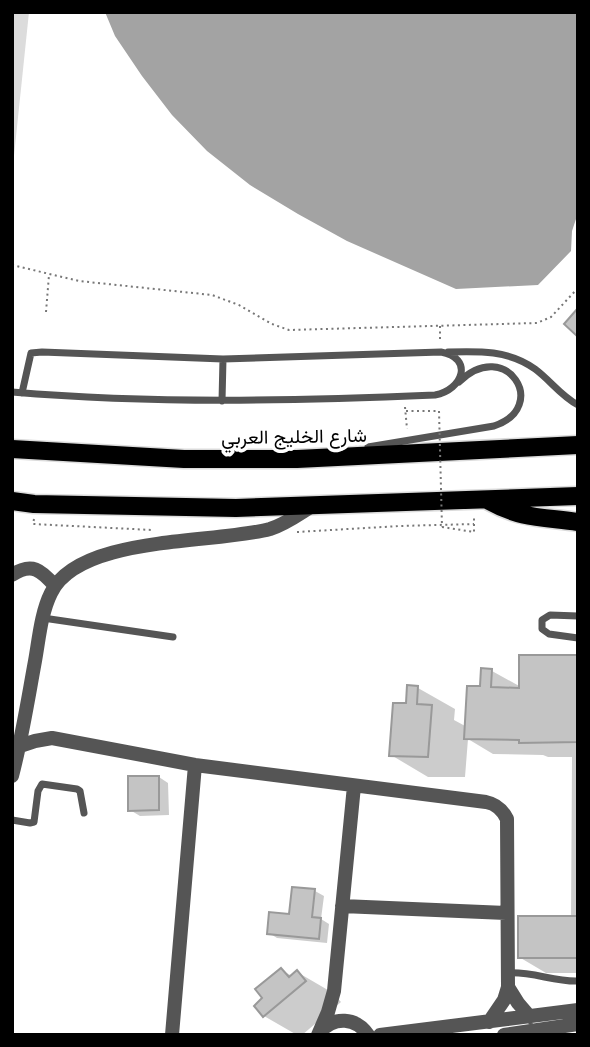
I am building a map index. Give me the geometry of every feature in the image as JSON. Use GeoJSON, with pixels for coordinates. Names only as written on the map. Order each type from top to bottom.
{"type":"FeatureCollection","features":[{"type":"Feature","properties":{"kind":"main road","name":"شارع الخليج العربي"},"geometry":{"type":"LineString","coordinates":[[12,449],[184,459],[297,459],[578,445]]}},
{"type":"Feature","properties":{"kind":"main road"},"geometry":{"type":"LineString","coordinates":[[12,501],[34,504],[222,508],[578,496]]}},
{"type":"Feature","properties":{"kind":"main road"},"geometry":{"type":"LineString","coordinates":[[480,500],[522,515],[578,523]]}},
{"type":"Feature","properties":{"kind":"street"},"geometry":{"type":"LineString","coordinates":[[12,776],[49,597],[55,586],[72,570],[111,552],[273,528],[313,505]]}},
{"type":"Feature","properties":{"kind":"street"},"geometry":{"type":"LineString","coordinates":[[12,575],[30,568],[39,570],[55,586]]}},
{"type":"Feature","properties":{"kind":"street"},"geometry":{"type":"LineString","coordinates":[[26,714],[51,738]]}},
{"type":"Feature","properties":{"kind":"street"},"geometry":{"type":"LineString","coordinates":[[20,746],[51,738],[195,765],[497,805],[507,818],[508,980],[503,1000],[489,1022]]}},
{"type":"Feature","properties":{"kind":"street"},"geometry":{"type":"LineString","coordinates":[[172,1035],[195,765]]}},
{"type":"Feature","properties":{"kind":"street"},"geometry":{"type":"LineString","coordinates":[[318,1034],[334,991],[354,786]]}},
{"type":"Feature","properties":{"kind":"street"},"geometry":{"type":"LineString","coordinates":[[342,906],[506,912]]}},
{"type":"Feature","properties":{"kind":"street"},"geometry":{"type":"LineString","coordinates":[[508,980],[517,1003],[530,1017]]}},
{"type":"Feature","properties":{"kind":"street"},"geometry":{"type":"LineString","coordinates":[[334,991],[341,1007],[368,1035]]}},
{"type":"Feature","properties":{"kind":"street"},"geometry":{"type":"LineString","coordinates":[[380,1035],[578,1010]]}},
{"type":"Feature","properties":{"kind":"street"},"geometry":{"type":"LineString","coordinates":[[318,1034],[334,1021],[353,1021]]}},
{"type":"Feature","properties":{"kind":"street"},"geometry":{"type":"LineString","coordinates":[[504,1035],[578,1024]]}},
{"type":"Feature","properties":{"kind":"lane"},"geometry":{"type":"LineString","coordinates":[[22,393],[31,353],[223,359],[480,351],[513,358],[536,370],[578,405]]}},
{"type":"Feature","properties":{"kind":"lane"},"geometry":{"type":"LineString","coordinates":[[441,352],[453,356],[460,365],[461,373],[456,385]]}},
{"type":"Feature","properties":{"kind":"lane"},"geometry":{"type":"LineString","coordinates":[[222,401],[223,359]]}},
{"type":"Feature","properties":{"kind":"lane"},"geometry":{"type":"LineString","coordinates":[[12,392],[136,399],[308,401],[435,395],[450,390],[469,373],[487,367],[508,372],[517,380],[520,400],[513,416],[500,424],[297,459]]}},
{"type":"Feature","properties":{"kind":"lane"},"geometry":{"type":"LineString","coordinates":[[578,616],[550,615],[546,616],[541,624],[542,629],[549,635],[578,638]]}},
{"type":"Feature","properties":{"kind":"lane"},"geometry":{"type":"LineString","coordinates":[[43,618],[173,637]]}},
{"type":"Feature","properties":{"kind":"lane"},"geometry":{"type":"LineString","coordinates":[[12,820],[34,822],[38,791],[42,784],[80,791],[84,813]]}},
{"type":"Feature","properties":{"kind":"lane"},"geometry":{"type":"LineString","coordinates":[[508,980],[530,973],[578,981]]}},
{"type":"Feature","properties":{"kind":"path"},"geometry":{"type":"LineString","coordinates":[[12,265],[79,281],[212,295],[289,330],[537,323],[551,317],[578,288]]}},
{"type":"Feature","properties":{"kind":"path"},"geometry":{"type":"LineString","coordinates":[[46,312],[48,274]]}},
{"type":"Feature","properties":{"kind":"path"},"geometry":{"type":"LineString","coordinates":[[440,326],[441,352]]}},
{"type":"Feature","properties":{"kind":"path"},"geometry":{"type":"LineString","coordinates":[[407,441],[405,411],[439,411],[442,527],[474,532],[480,500]]}},
{"type":"Feature","properties":{"kind":"shaded area"},"geometry":{"type":"Polygon","coordinates":[[[12,12],[29,12],[12,175],[12,12]]]}},
{"type":"Feature","properties":{"kind":"shaded area"},"geometry":{"type":"Polygon","coordinates":[[[105,12],[578,12],[578,213],[572,231],[571,251],[538,285],[456,289],[347,241],[250,185],[207,151],[172,115],[142,76],[115,36],[105,12]]]}},
{"type":"Feature","properties":{"kind":"building"},"geometry":{"type":"Polygon","coordinates":[[[578,308],[578,337],[564,324],[578,308]]]}},
{"type":"Feature","properties":{"kind":"building"},"geometry":{"type":"Polygon","coordinates":[[[519,655],[578,655],[578,742],[519,743],[519,740],[464,739],[467,686],[480,686],[481,668],[492,669],[491,687],[519,688],[519,655]]]}},
{"type":"Feature","properties":{"kind":"building"},"geometry":{"type":"Polygon","coordinates":[[[407,685],[418,686],[417,704],[432,705],[428,757],[389,756],[393,703],[406,703],[407,685]]]}},
{"type":"Feature","properties":{"kind":"building"},"geometry":{"type":"Polygon","coordinates":[[[128,776],[159,776],[159,810],[128,811],[128,776]]]}},
{"type":"Feature","properties":{"kind":"building"},"geometry":{"type":"Polygon","coordinates":[[[292,887],[315,889],[312,917],[321,918],[319,939],[267,934],[269,912],[289,914],[292,887]]]}},
{"type":"Feature","properties":{"kind":"building"},"geometry":{"type":"Polygon","coordinates":[[[518,916],[578,916],[578,958],[518,958],[518,916]]]}},
{"type":"Feature","properties":{"kind":"building"},"geometry":{"type":"Polygon","coordinates":[[[281,968],[289,977],[297,970],[306,981],[263,1017],[254,1006],[262,998],[255,989],[281,968]]]}}]}
